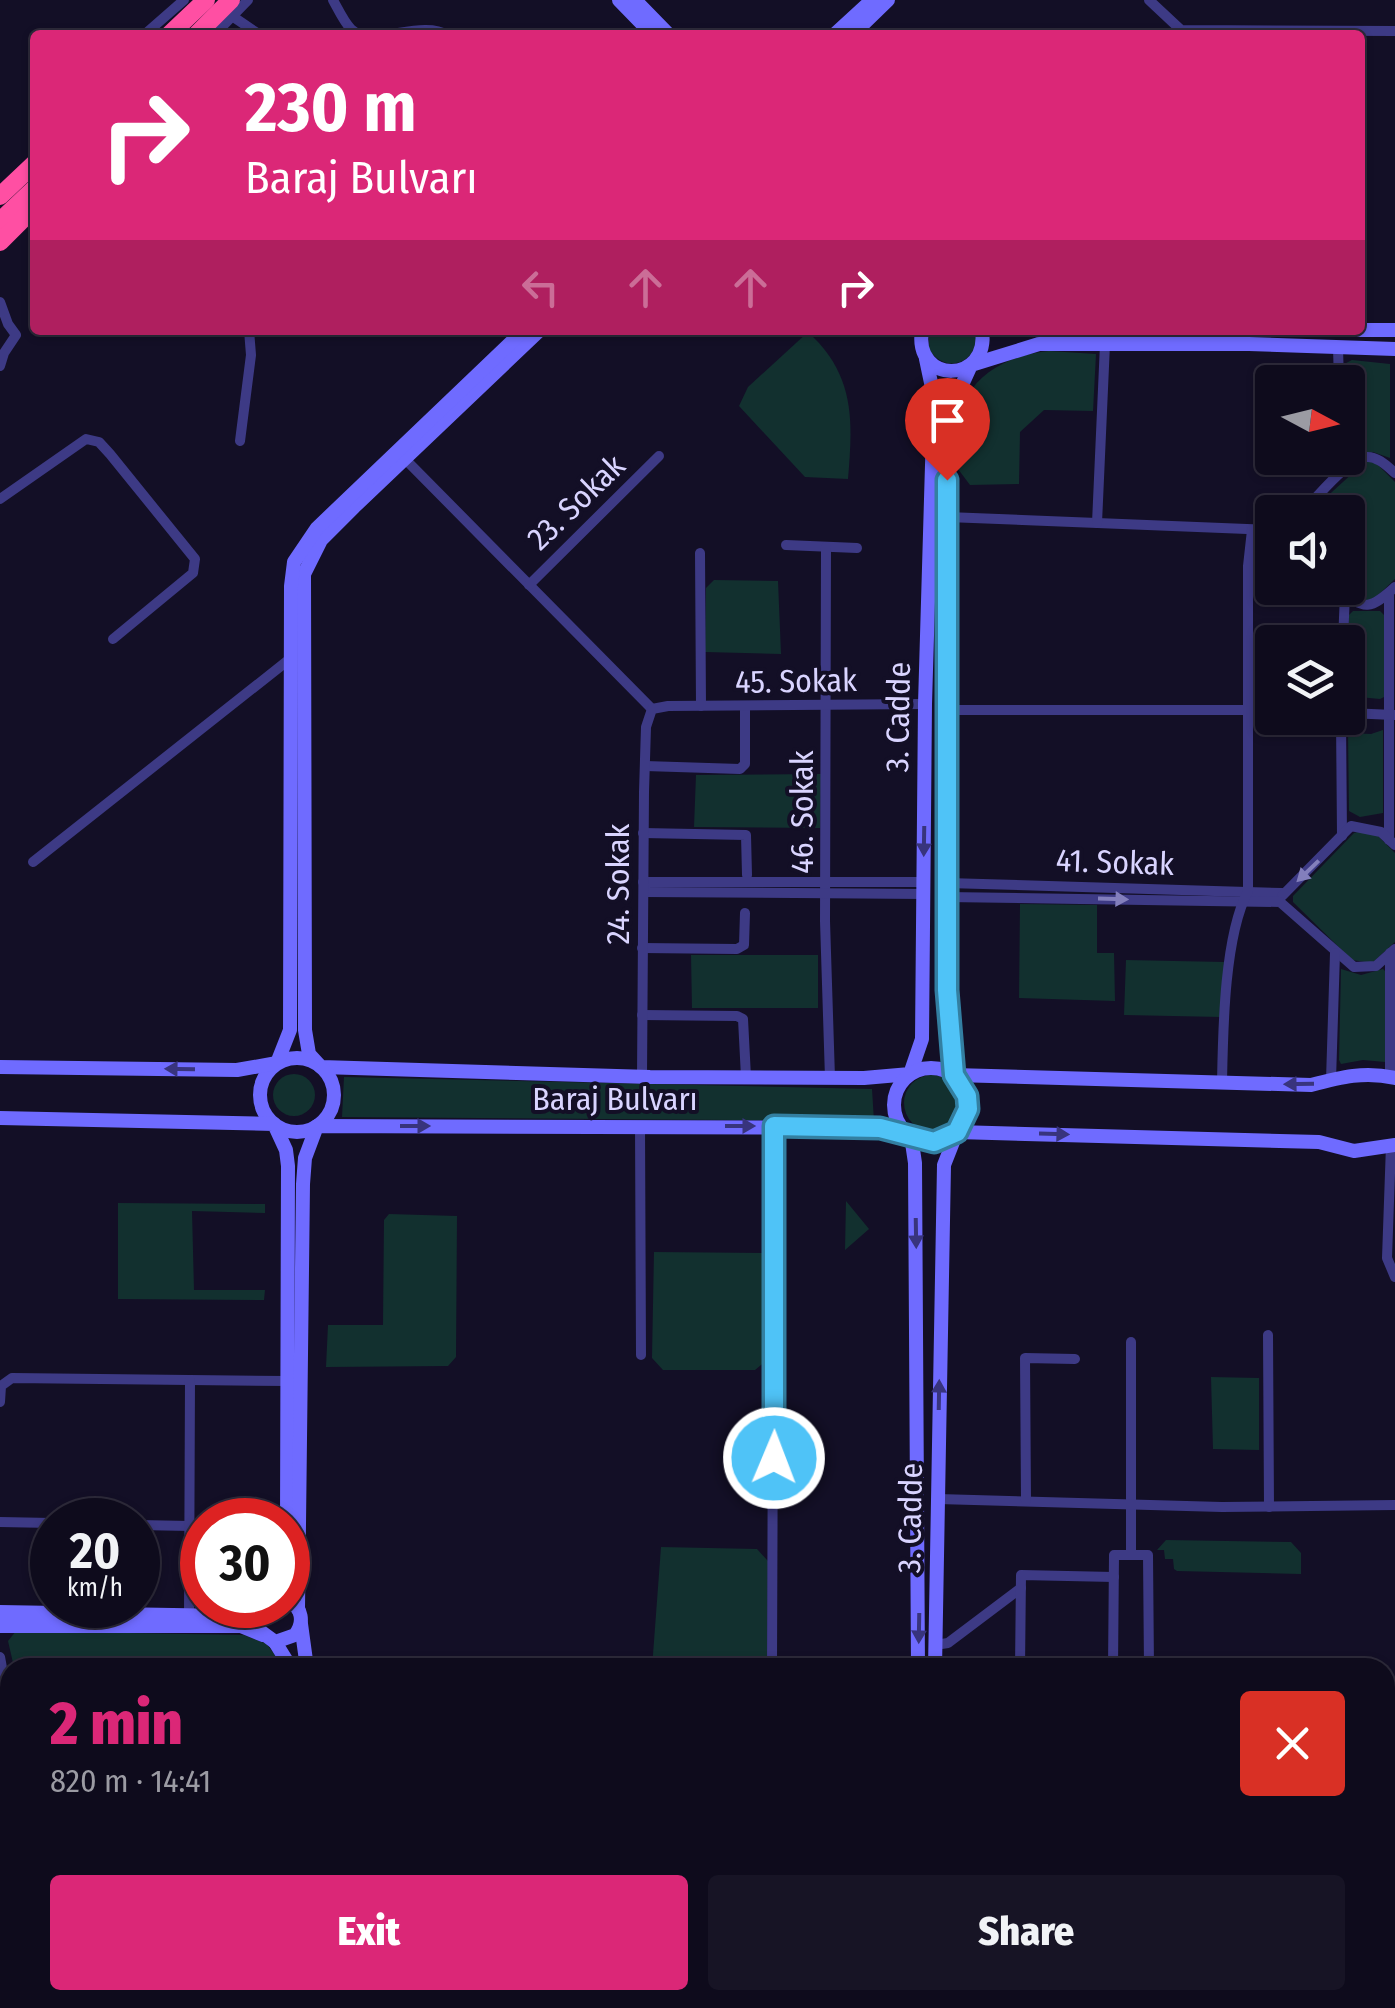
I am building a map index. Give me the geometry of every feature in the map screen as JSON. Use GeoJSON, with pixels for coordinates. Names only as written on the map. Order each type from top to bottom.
{"type":"FeatureCollection","features":[{"type":"Feature","properties":{"kind":"highway"},"geometry":{"type":"LineString","coordinates":[[174,30],[206,0]]}},
{"type":"Feature","properties":{"kind":"highway"},"geometry":{"type":"LineString","coordinates":[[203,30],[232,8]]}},
{"type":"Feature","properties":{"kind":"highway"},"geometry":{"type":"LineString","coordinates":[[0,182],[30,162]]}},
{"type":"Feature","properties":{"kind":"highway"},"geometry":{"type":"LineString","coordinates":[[0,196],[30,164]]}},
{"type":"Feature","properties":{"kind":"highway"},"geometry":{"type":"LineString","coordinates":[[0,222],[30,193]]}},
{"type":"Feature","properties":{"kind":"highway"},"geometry":{"type":"LineString","coordinates":[[0,242],[30,212]]}},
{"type":"Feature","properties":{"kind":"main road"},"geometry":{"type":"LineString","coordinates":[[619,0],[647,30]]}},
{"type":"Feature","properties":{"kind":"main road"},"geometry":{"type":"LineString","coordinates":[[635,0],[664,30]]}},
{"type":"Feature","properties":{"kind":"main road"},"geometry":{"type":"LineString","coordinates":[[839,30],[872,0]]}},
{"type":"Feature","properties":{"kind":"main road"},"geometry":{"type":"LineString","coordinates":[[857,30],[888,0]]}},
{"type":"Feature","properties":{"kind":"main road"},"geometry":{"type":"LineString","coordinates":[[1365,330],[1395,330]]}},
{"type":"Feature","properties":{"kind":"main road"},"geometry":{"type":"LineString","coordinates":[[287,1498],[288,1166],[286,1150],[261,1105],[260,1093],[290,1030],[294,562],[318,528],[519,335]]}},
{"type":"Feature","properties":{"kind":"main road"},"geometry":{"type":"LineString","coordinates":[[298,1498],[305,1158],[334,1097],[328,1076],[310,1054],[304,1030],[304,574],[321,540],[535,335]]}},
{"type":"Feature","properties":{"kind":"main road","name":"3. Cadde"},"geometry":{"type":"LineString","coordinates":[[910,1074],[922,1039],[925,704],[934,397],[920,335]]}},
{"type":"Feature","properties":{"kind":"main road","name":"3. Cadde"},"geometry":{"type":"LineString","coordinates":[[954,1075],[949,1038],[946,890],[947,443],[956,398],[982,349],[982,335]]}},
{"type":"Feature","properties":{"kind":"main road"},"geometry":{"type":"LineString","coordinates":[[926,359],[952,372],[1038,344],[1395,349]]}},
{"type":"Feature","properties":{"kind":"main road"},"geometry":{"type":"LineString","coordinates":[[0,1067],[237,1070],[300,1058],[321,1067]]}},
{"type":"Feature","properties":{"kind":"main road","name":"Baraj Bulvarı"},"geometry":{"type":"LineString","coordinates":[[321,1067],[746,1078],[910,1074]]}},
{"type":"Feature","properties":{"kind":"main road"},"geometry":{"type":"LineString","coordinates":[[1392,1078],[1376,1074],[1312,1085],[1222,1083],[954,1075],[932,1067],[910,1074],[896,1094],[894,1105],[896,1117],[911,1136],[934,1142],[957,1132],[1319,1142],[1354,1151],[1393,1145]]}},
{"type":"Feature","properties":{"kind":"main road"},"geometry":{"type":"LineString","coordinates":[[954,1075],[962,1084],[968,1109],[957,1132]]}},
{"type":"Feature","properties":{"kind":"main road"},"geometry":{"type":"LineString","coordinates":[[0,1118],[274,1124],[296,1132],[318,1126]]}},
{"type":"Feature","properties":{"kind":"main road","name":"Baraj Bulvarı"},"geometry":{"type":"LineString","coordinates":[[318,1126],[774,1126],[880,1128],[911,1136]]}},
{"type":"Feature","properties":{"kind":"main road","name":"3. Cadde"},"geometry":{"type":"LineString","coordinates":[[935,1658],[944,1165],[957,1132]]}},
{"type":"Feature","properties":{"kind":"main road","name":"3. Cadde"},"geometry":{"type":"LineString","coordinates":[[911,1136],[915,1164],[918,1658]]}},
{"type":"Feature","properties":{"kind":"main road"},"geometry":{"type":"LineString","coordinates":[[0,1612],[180,1615]]}},
{"type":"Feature","properties":{"kind":"main road"},"geometry":{"type":"LineString","coordinates":[[0,1626],[240,1626],[269,1639],[289,1640],[292,1628]]}},
{"type":"Feature","properties":{"kind":"main road"},"geometry":{"type":"LineString","coordinates":[[261,1628],[284,1658]]}},
{"type":"Feature","properties":{"kind":"main road"},"geometry":{"type":"LineString","coordinates":[[299,1628],[305,1658]]}},
{"type":"Feature","properties":{"kind":"street"},"geometry":{"type":"LineString","coordinates":[[150,30],[184,0]]}},
{"type":"Feature","properties":{"kind":"street"},"geometry":{"type":"LineString","coordinates":[[217,30],[232,8],[248,0]]}},
{"type":"Feature","properties":{"kind":"street"},"geometry":{"type":"LineString","coordinates":[[334,0],[352,30]]}},
{"type":"Feature","properties":{"kind":"street"},"geometry":{"type":"LineString","coordinates":[[1149,0],[1176,28],[1191,30]]}},
{"type":"Feature","properties":{"kind":"street"},"geometry":{"type":"LineString","coordinates":[[232,8],[255,30]]}},
{"type":"Feature","properties":{"kind":"street"},"geometry":{"type":"LineString","coordinates":[[404,30],[434,30]]}},
{"type":"Feature","properties":{"kind":"street"},"geometry":{"type":"LineString","coordinates":[[1365,32],[1395,32]]}},
{"type":"Feature","properties":{"kind":"street"},"geometry":{"type":"LineString","coordinates":[[0,302],[16,335],[0,366]]}},
{"type":"Feature","properties":{"kind":"street"},"geometry":{"type":"LineString","coordinates":[[240,441],[252,355],[250,335]]}},
{"type":"Feature","properties":{"kind":"street"},"geometry":{"type":"LineString","coordinates":[[1097,524],[1106,344]]}},
{"type":"Feature","properties":{"kind":"street"},"geometry":{"type":"LineString","coordinates":[[1338,348],[1338,365]]}},
{"type":"Feature","properties":{"kind":"street"},"geometry":{"type":"LineString","coordinates":[[0,499],[86,439],[99,442],[120,466],[195,565],[192,573],[113,638]]}},
{"type":"Feature","properties":{"kind":"street","name":"23. Sokak"},"geometry":{"type":"LineString","coordinates":[[529,586],[659,456]]}},
{"type":"Feature","properties":{"kind":"street"},"geometry":{"type":"LineString","coordinates":[[1319,495],[1353,464],[1369,456],[1395,473]]}},
{"type":"Feature","properties":{"kind":"street"},"geometry":{"type":"LineString","coordinates":[[404,458],[652,709]]}},
{"type":"Feature","properties":{"kind":"street"},"geometry":{"type":"LineString","coordinates":[[947,517],[1252,530],[1248,566],[1245,896],[1234,928],[1222,1083]]}},
{"type":"Feature","properties":{"kind":"street"},"geometry":{"type":"LineString","coordinates":[[786,545],[856,548]]}},
{"type":"Feature","properties":{"kind":"street","name":"46. Sokak"},"geometry":{"type":"LineString","coordinates":[[826,546],[825,921],[830,1078]]}},
{"type":"Feature","properties":{"kind":"street"},"geometry":{"type":"LineString","coordinates":[[700,553],[701,706]]}},
{"type":"Feature","properties":{"kind":"street"},"geometry":{"type":"LineString","coordinates":[[1364,605],[1376,605],[1392,590]]}},
{"type":"Feature","properties":{"kind":"street"},"geometry":{"type":"LineString","coordinates":[[1392,590],[1392,842]]}},
{"type":"Feature","properties":{"kind":"street"},"geometry":{"type":"LineString","coordinates":[[33,862],[291,658]]}},
{"type":"Feature","properties":{"kind":"street","name":"45. Sokak"},"geometry":{"type":"LineString","coordinates":[[652,709],[925,704]]}},
{"type":"Feature","properties":{"kind":"street"},"geometry":{"type":"LineString","coordinates":[[644,766],[740,770],[745,764],[745,707]]}},
{"type":"Feature","properties":{"kind":"street","name":"24. Sokak"},"geometry":{"type":"LineString","coordinates":[[642,1076],[644,766],[646,727],[652,709]]}},
{"type":"Feature","properties":{"kind":"street"},"geometry":{"type":"LineString","coordinates":[[947,710],[1255,709]]}},
{"type":"Feature","properties":{"kind":"street"},"geometry":{"type":"LineString","coordinates":[[1365,713],[1392,714]]}},
{"type":"Feature","properties":{"kind":"street"},"geometry":{"type":"LineString","coordinates":[[1341,735],[1342,836]]}},
{"type":"Feature","properties":{"kind":"street"},"geometry":{"type":"LineString","coordinates":[[1392,842],[1381,832],[1351,826],[1281,898],[1354,968],[1376,966],[1393,951]]}},
{"type":"Feature","properties":{"kind":"street"},"geometry":{"type":"LineString","coordinates":[[643,833],[746,835],[746,874]]}},
{"type":"Feature","properties":{"kind":"street"},"geometry":{"type":"LineString","coordinates":[[643,888],[924,888]]}},
{"type":"Feature","properties":{"kind":"street","name":"41. Sokak"},"geometry":{"type":"LineString","coordinates":[[946,890],[1281,898]]}},
{"type":"Feature","properties":{"kind":"street"},"geometry":{"type":"LineString","coordinates":[[642,948],[737,949],[744,945],[745,913]]}},
{"type":"Feature","properties":{"kind":"street"},"geometry":{"type":"LineString","coordinates":[[1392,1078],[1393,951]]}},
{"type":"Feature","properties":{"kind":"street"},"geometry":{"type":"LineString","coordinates":[[1331,1080],[1335,953]]}},
{"type":"Feature","properties":{"kind":"street"},"geometry":{"type":"LineString","coordinates":[[642,1016],[738,1016],[743,1019],[746,1078]]}},
{"type":"Feature","properties":{"kind":"street"},"geometry":{"type":"LineString","coordinates":[[640,1126],[641,1355]]}},
{"type":"Feature","properties":{"kind":"street"},"geometry":{"type":"LineString","coordinates":[[772,1658],[774,1126]]}},
{"type":"Feature","properties":{"kind":"street"},"geometry":{"type":"LineString","coordinates":[[1393,1145],[1387,1258],[1395,1277]]}},
{"type":"Feature","properties":{"kind":"street"},"geometry":{"type":"LineString","coordinates":[[1268,1336],[1270,1507]]}},
{"type":"Feature","properties":{"kind":"street"},"geometry":{"type":"LineString","coordinates":[[1131,1342],[1132,1553]]}},
{"type":"Feature","properties":{"kind":"street"},"geometry":{"type":"LineString","coordinates":[[1026,1501],[1025,1358],[1075,1359]]}},
{"type":"Feature","properties":{"kind":"street"},"geometry":{"type":"LineString","coordinates":[[0,1402],[1,1386],[12,1378],[287,1380]]}},
{"type":"Feature","properties":{"kind":"street"},"geometry":{"type":"LineString","coordinates":[[190,1380],[190,1498]]}},
{"type":"Feature","properties":{"kind":"street"},"geometry":{"type":"LineString","coordinates":[[938,1499],[1395,1506]]}},
{"type":"Feature","properties":{"kind":"street"},"geometry":{"type":"LineString","coordinates":[[0,1522],[30,1523]]}},
{"type":"Feature","properties":{"kind":"street"},"geometry":{"type":"LineString","coordinates":[[1114,1658],[1114,1554],[1132,1553],[1148,1555],[1148,1658]]}},
{"type":"Feature","properties":{"kind":"street"},"geometry":{"type":"LineString","coordinates":[[1020,1658],[1021,1576],[1114,1577]]}},
{"type":"Feature","properties":{"kind":"street"},"geometry":{"type":"LineString","coordinates":[[935,1645],[948,1643],[1021,1588]]}},
{"type":"Feature","properties":{"kind":"green space"},"geometry":{"type":"Polygon","coordinates":[[[805,335],[811,335],[835,365],[848,399],[848,479],[805,477],[739,406],[748,387],[805,335]]]}},
{"type":"Feature","properties":{"kind":"green space"},"geometry":{"type":"Polygon","coordinates":[[[929,335],[975,335],[973,350],[961,362],[944,362],[929,349],[929,335]]]}},
{"type":"Feature","properties":{"kind":"green space"},"geometry":{"type":"Polygon","coordinates":[[[1049,351],[1096,354],[1093,411],[1044,410],[1020,432],[1019,484],[970,485],[958,469],[960,423],[967,397],[982,378],[1002,364],[1049,351]]]}},
{"type":"Feature","properties":{"kind":"green space"},"geometry":{"type":"Polygon","coordinates":[[[1352,360],[1390,364],[1390,458],[1373,452],[1365,454],[1365,365],[1346,363],[1352,360]]]}},
{"type":"Feature","properties":{"kind":"green space"},"geometry":{"type":"Polygon","coordinates":[[[1365,462],[1376,463],[1395,482],[1395,579],[1373,600],[1365,602],[1365,495],[1329,495],[1351,475],[1365,475],[1365,462]]]}},
{"type":"Feature","properties":{"kind":"green space"},"geometry":{"type":"Polygon","coordinates":[[[714,580],[778,581],[781,654],[705,652],[706,588],[714,580]]]}},
{"type":"Feature","properties":{"kind":"green space"},"geometry":{"type":"Polygon","coordinates":[[[1353,611],[1380,611],[1385,616],[1384,697],[1380,699],[1365,698],[1365,625],[1349,625],[1353,611]]]}},
{"type":"Feature","properties":{"kind":"green space"},"geometry":{"type":"Polygon","coordinates":[[[1383,730],[1383,813],[1360,817],[1349,811],[1348,735],[1383,730]]]}},
{"type":"Feature","properties":{"kind":"green space"},"geometry":{"type":"Polygon","coordinates":[[[821,774],[820,828],[694,827],[696,775],[821,774]]]}},
{"type":"Feature","properties":{"kind":"green space"},"geometry":{"type":"Polygon","coordinates":[[[1354,833],[1376,834],[1395,853],[1395,942],[1372,963],[1352,960],[1293,902],[1293,896],[1354,833]]]}},
{"type":"Feature","properties":{"kind":"green space"},"geometry":{"type":"Polygon","coordinates":[[[1020,904],[1097,905],[1097,953],[1114,953],[1115,1001],[1019,998],[1020,904]]]}},
{"type":"Feature","properties":{"kind":"green space"},"geometry":{"type":"Polygon","coordinates":[[[691,955],[818,955],[818,1008],[692,1008],[691,955]]]}},
{"type":"Feature","properties":{"kind":"green space"},"geometry":{"type":"Polygon","coordinates":[[[1126,960],[1224,962],[1221,1017],[1124,1015],[1126,960]]]}},
{"type":"Feature","properties":{"kind":"green space"},"geometry":{"type":"Polygon","coordinates":[[[1341,969],[1361,975],[1383,969],[1386,972],[1385,1062],[1341,1064],[1339,1060],[1341,969]]]}},
{"type":"Feature","properties":{"kind":"green space"},"geometry":{"type":"Polygon","coordinates":[[[294,1074],[309,1080],[315,1095],[309,1110],[294,1116],[279,1110],[273,1095],[279,1080],[294,1074]]]}},
{"type":"Feature","properties":{"kind":"green space"},"geometry":{"type":"Polygon","coordinates":[[[932,1075],[952,1083],[960,1103],[952,1123],[932,1131],[912,1123],[904,1103],[912,1083],[932,1075]]]}},
{"type":"Feature","properties":{"kind":"green space"},"geometry":{"type":"Polygon","coordinates":[[[344,1077],[872,1089],[874,1121],[342,1117],[344,1077]]]}},
{"type":"Feature","properties":{"kind":"green space"},"geometry":{"type":"Polygon","coordinates":[[[846,1201],[869,1229],[845,1250],[846,1201]]]}},
{"type":"Feature","properties":{"kind":"green space"},"geometry":{"type":"Polygon","coordinates":[[[118,1203],[265,1204],[265,1213],[192,1211],[194,1290],[265,1290],[264,1300],[118,1299],[118,1203]]]}},
{"type":"Feature","properties":{"kind":"green space"},"geometry":{"type":"Polygon","coordinates":[[[389,1214],[457,1216],[456,1357],[448,1366],[326,1367],[328,1325],[383,1325],[384,1220],[389,1214]]]}},
{"type":"Feature","properties":{"kind":"green space"},"geometry":{"type":"Polygon","coordinates":[[[654,1252],[768,1253],[767,1360],[755,1370],[663,1370],[652,1358],[654,1252]]]}},
{"type":"Feature","properties":{"kind":"green space"},"geometry":{"type":"Polygon","coordinates":[[[1211,1377],[1259,1378],[1259,1450],[1213,1449],[1211,1377]]]}},
{"type":"Feature","properties":{"kind":"green space"},"geometry":{"type":"Polygon","coordinates":[[[1166,1540],[1291,1542],[1301,1553],[1301,1574],[1177,1571],[1173,1559],[1165,1559],[1164,1550],[1157,1550],[1166,1540]]]}},
{"type":"Feature","properties":{"kind":"green space"},"geometry":{"type":"Polygon","coordinates":[[[661,1547],[757,1549],[768,1561],[767,1658],[653,1658],[661,1547]]]}},
{"type":"Feature","properties":{"kind":"green space"},"geometry":{"type":"Polygon","coordinates":[[[16,1631],[244,1635],[267,1644],[277,1658],[12,1658],[8,1641],[16,1631]]]}},
{"type":"Feature","properties":{"kind":"route"},"geometry":{"type":"LineString","coordinates":[[774,1458],[774,1126],[880,1128],[934,1142],[957,1132],[968,1109],[967,1096],[954,1075],[950,1054],[947,990],[947,480]]}}]}
